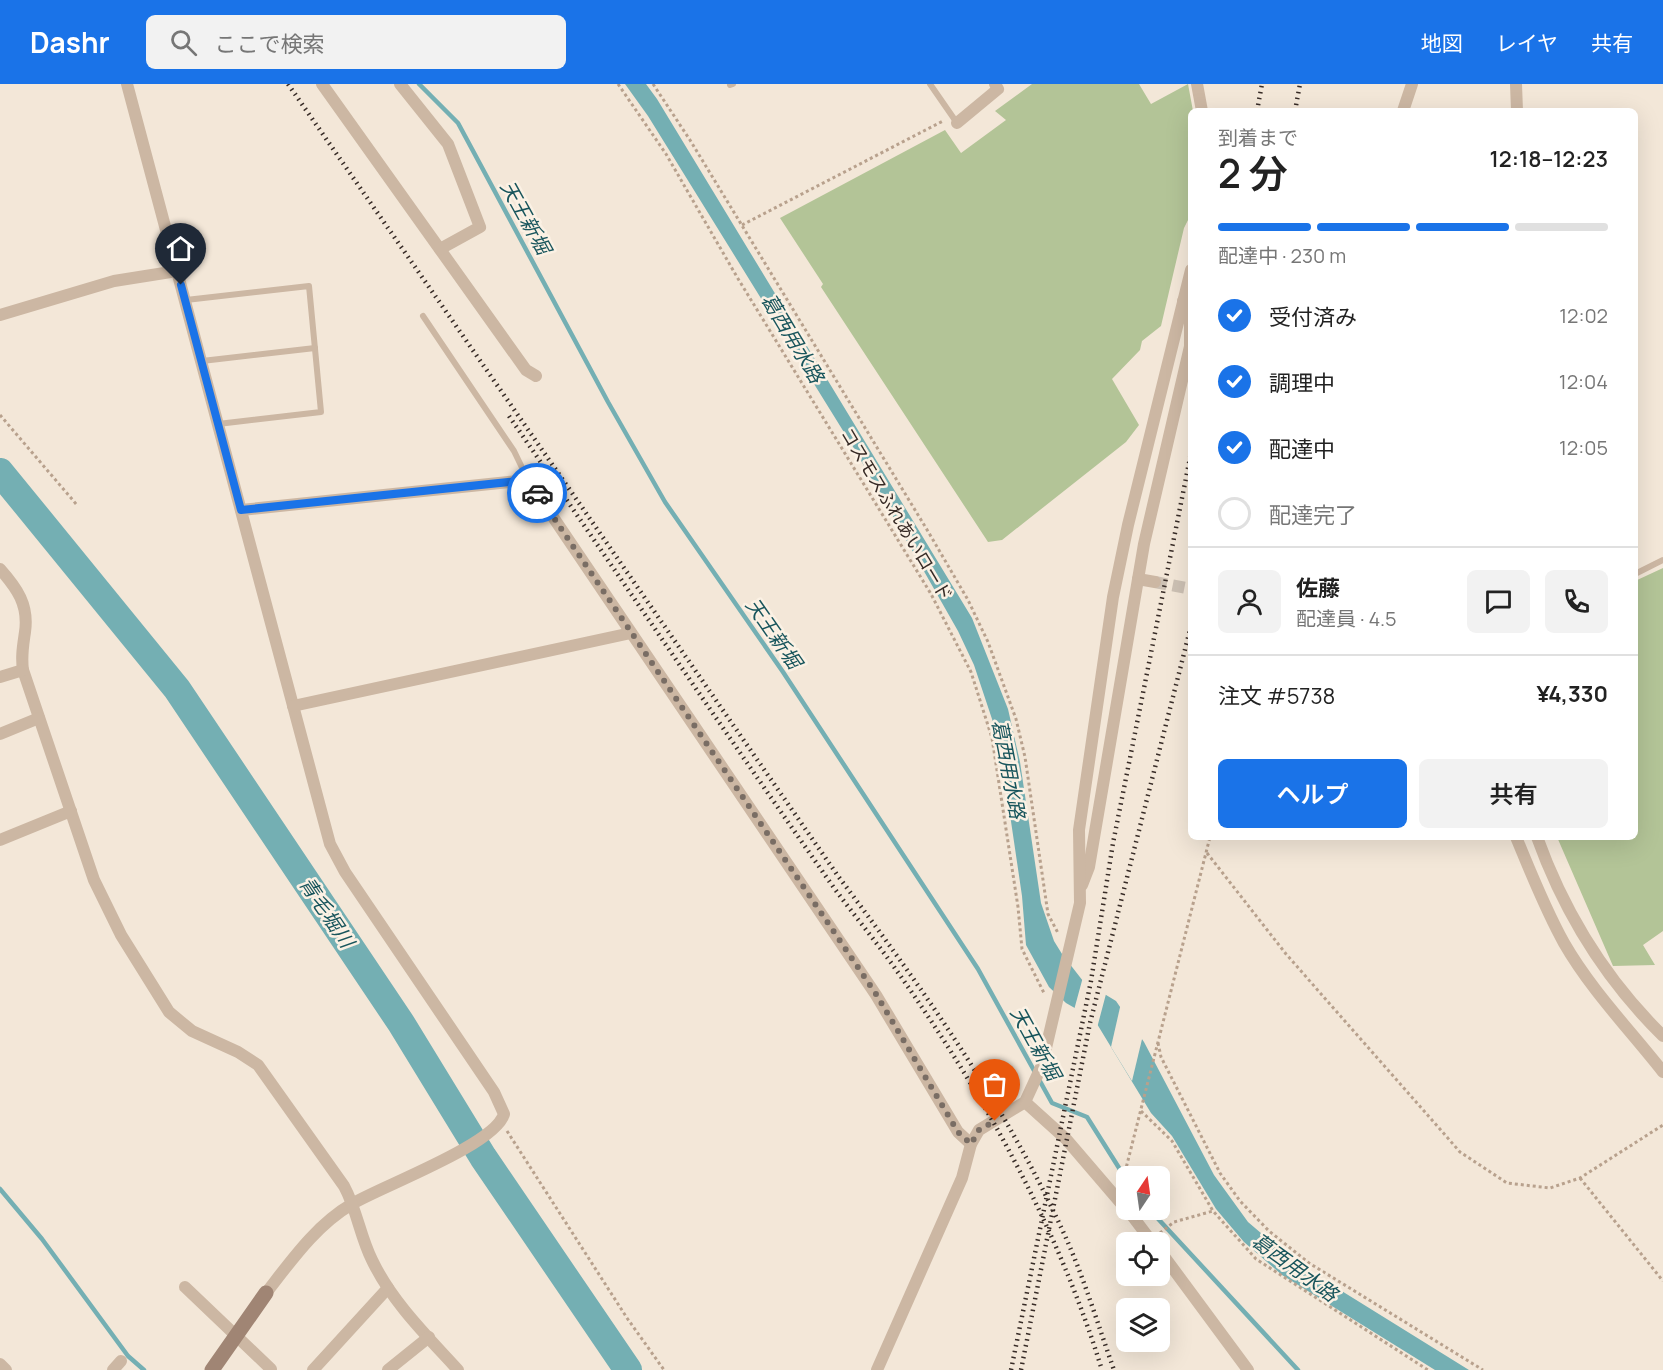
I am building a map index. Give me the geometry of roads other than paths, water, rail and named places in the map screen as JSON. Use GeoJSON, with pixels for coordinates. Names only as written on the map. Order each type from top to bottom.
{"type":"FeatureCollection","features":[{"type":"Feature","properties":{"kind":"street"},"geometry":{"type":"LineString","coordinates":[[127,84],[328,836],[336,856],[502,1107],[499,1123],[452,1156],[353,1203],[313,1236],[266,1293],[212,1370]]}},
{"type":"Feature","properties":{"kind":"street"},"geometry":{"type":"LineString","coordinates":[[322,84],[526,370],[536,376]]}},
{"type":"Feature","properties":{"kind":"street"},"geometry":{"type":"LineString","coordinates":[[400,84],[448,144],[480,227],[440,249]]}},
{"type":"Feature","properties":{"kind":"street"},"geometry":{"type":"LineString","coordinates":[[954,119],[998,89],[995,84]]}},
{"type":"Feature","properties":{"kind":"street"},"geometry":{"type":"LineString","coordinates":[[1197,84],[1201,108]]}},
{"type":"Feature","properties":{"kind":"street"},"geometry":{"type":"LineString","coordinates":[[1404,108],[1412,84]]}},
{"type":"Feature","properties":{"kind":"street"},"geometry":{"type":"LineString","coordinates":[[1516,84],[1517,108]]}},
{"type":"Feature","properties":{"kind":"street"},"geometry":{"type":"LineString","coordinates":[[0,315],[114,281],[177,271]]}},
{"type":"Feature","properties":{"kind":"street"},"geometry":{"type":"LineString","coordinates":[[877,1370],[962,1178],[971,1144],[979,1130],[1025,1102],[1033,1089],[1042,1065],[1053,1000],[1072,941],[1081,887],[1079,830],[1113,597],[1188,282]]}},
{"type":"Feature","properties":{"kind":"street"},"geometry":{"type":"LineString","coordinates":[[1183,301],[1188,311]]}},
{"type":"Feature","properties":{"kind":"street"},"geometry":{"type":"LineString","coordinates":[[1081,887],[1089,867],[1143,544],[1188,353]]}},
{"type":"Feature","properties":{"kind":"street"},"geometry":{"type":"LineString","coordinates":[[241,510],[528,480],[876,994],[958,1132],[971,1144]]}},
{"type":"Feature","properties":{"kind":"street"},"geometry":{"type":"LineString","coordinates":[[0,569],[19,592],[24,604],[26,630],[21,656],[23,669],[94,880],[121,935],[169,1012],[192,1031],[238,1052],[258,1065],[344,1186],[353,1203],[371,1259],[388,1288],[458,1370]]}},
{"type":"Feature","properties":{"kind":"street"},"geometry":{"type":"LineString","coordinates":[[1138,579],[1155,582]]}},
{"type":"Feature","properties":{"kind":"street"},"geometry":{"type":"LineString","coordinates":[[293,706],[631,633]]}},
{"type":"Feature","properties":{"kind":"street"},"geometry":{"type":"LineString","coordinates":[[0,677],[23,669]]}},
{"type":"Feature","properties":{"kind":"street"},"geometry":{"type":"LineString","coordinates":[[0,734],[39,718]]}},
{"type":"Feature","properties":{"kind":"street"},"geometry":{"type":"LineString","coordinates":[[0,840],[70,811]]}},
{"type":"Feature","properties":{"kind":"street"},"geometry":{"type":"LineString","coordinates":[[1517,840],[1544,905],[1565,944],[1601,995],[1663,1072]]}},
{"type":"Feature","properties":{"kind":"street"},"geometry":{"type":"LineString","coordinates":[[1538,840],[1558,889],[1580,931],[1616,985],[1663,1036]]}},
{"type":"Feature","properties":{"kind":"street"},"geometry":{"type":"LineString","coordinates":[[1025,1102],[1066,1139],[1116,1196]]}},
{"type":"Feature","properties":{"kind":"street"},"geometry":{"type":"LineString","coordinates":[[1135,1220],[1144,1232]]}},
{"type":"Feature","properties":{"kind":"street"},"geometry":{"type":"LineString","coordinates":[[1170,1265],[1248,1370]]}},
{"type":"Feature","properties":{"kind":"street"},"geometry":{"type":"LineString","coordinates":[[185,1287],[271,1369]]}},
{"type":"Feature","properties":{"kind":"street"},"geometry":{"type":"LineString","coordinates":[[313,1370],[388,1288]]}},
{"type":"Feature","properties":{"kind":"street"},"geometry":{"type":"LineString","coordinates":[[388,1370],[429,1337]]}},
{"type":"Feature","properties":{"kind":"street"},"geometry":{"type":"LineString","coordinates":[[0,1364],[6,1370]]}},
{"type":"Feature","properties":{"kind":"lane"},"geometry":{"type":"LineString","coordinates":[[930,84],[954,119]]}},
{"type":"Feature","properties":{"kind":"lane"},"geometry":{"type":"LineString","coordinates":[[186,300],[309,286],[321,412],[218,424]]}},
{"type":"Feature","properties":{"kind":"lane"},"geometry":{"type":"LineString","coordinates":[[423,316],[514,451],[528,480]]}},
{"type":"Feature","properties":{"kind":"lane"},"geometry":{"type":"LineString","coordinates":[[202,360],[315,348]]}},
{"type":"Feature","properties":{"kind":"lane"},"geometry":{"type":"LineString","coordinates":[[1638,572],[1663,560]]}},
{"type":"Feature","properties":{"kind":"water","name":"葛西用水路"},"geometry":{"type":"Polygon","coordinates":[[[625,84],[646,84],[657,99],[972,618],[1008,709],[1020,762],[1041,903],[1054,941],[1062,954],[1083,981],[1116,1001],[1144,1042],[1214,1175],[1248,1222],[1295,1262],[1469,1370],[1435,1370],[1282,1275],[1244,1242],[1216,1209],[1172,1136],[1151,1113],[1094,1019],[1066,1003],[1049,987],[1026,945],[1022,896],[999,740],[974,665],[958,631],[855,450],[648,116],[625,84]]]}},
{"type":"Feature","properties":{"kind":"waterway","name":"天王新堀"},"geometry":{"type":"LineString","coordinates":[[419,84],[458,123],[608,402],[665,502],[783,672],[978,969],[1052,1103],[1087,1117],[1118,1166]]}},
{"type":"Feature","properties":{"kind":"waterway","name":"青毛堀川"},"geometry":{"type":"LineString","coordinates":[[0,472],[177,689],[401,1023],[483,1157],[628,1370]]}},
{"type":"Feature","properties":{"kind":"waterway"},"geometry":{"type":"LineString","coordinates":[[0,1189],[42,1239],[128,1356],[144,1370]]}},
{"type":"Feature","properties":{"kind":"waterway","name":"天王新堀"},"geometry":{"type":"LineString","coordinates":[[1159,1220],[1298,1370]]}},
{"type":"Feature","properties":{"kind":"tunnel"},"geometry":{"type":"LineString","coordinates":[[1155,582],[1188,588]]}},
{"type":"Feature","properties":{"kind":"railway"},"geometry":{"type":"LineString","coordinates":[[288,84],[958,1045],[1013,1133],[1060,1225],[1082,1278],[1114,1370]]}},
{"type":"Feature","properties":{"kind":"railway"},"geometry":{"type":"LineString","coordinates":[[1258,108],[1262,84]]}},
{"type":"Feature","properties":{"kind":"railway"},"geometry":{"type":"LineString","coordinates":[[1296,108],[1300,84]]}},
{"type":"Feature","properties":{"kind":"railway"},"geometry":{"type":"LineString","coordinates":[[509,416],[787,821],[892,964],[956,1060],[1014,1159],[1039,1210],[1084,1316],[1102,1370]]}},
{"type":"Feature","properties":{"kind":"railway"},"geometry":{"type":"LineString","coordinates":[[1011,1370],[1091,981],[1113,843],[1188,468]]}},
{"type":"Feature","properties":{"kind":"railway"},"geometry":{"type":"LineString","coordinates":[[1021,1370],[1090,1023],[1188,638]]}}]}
